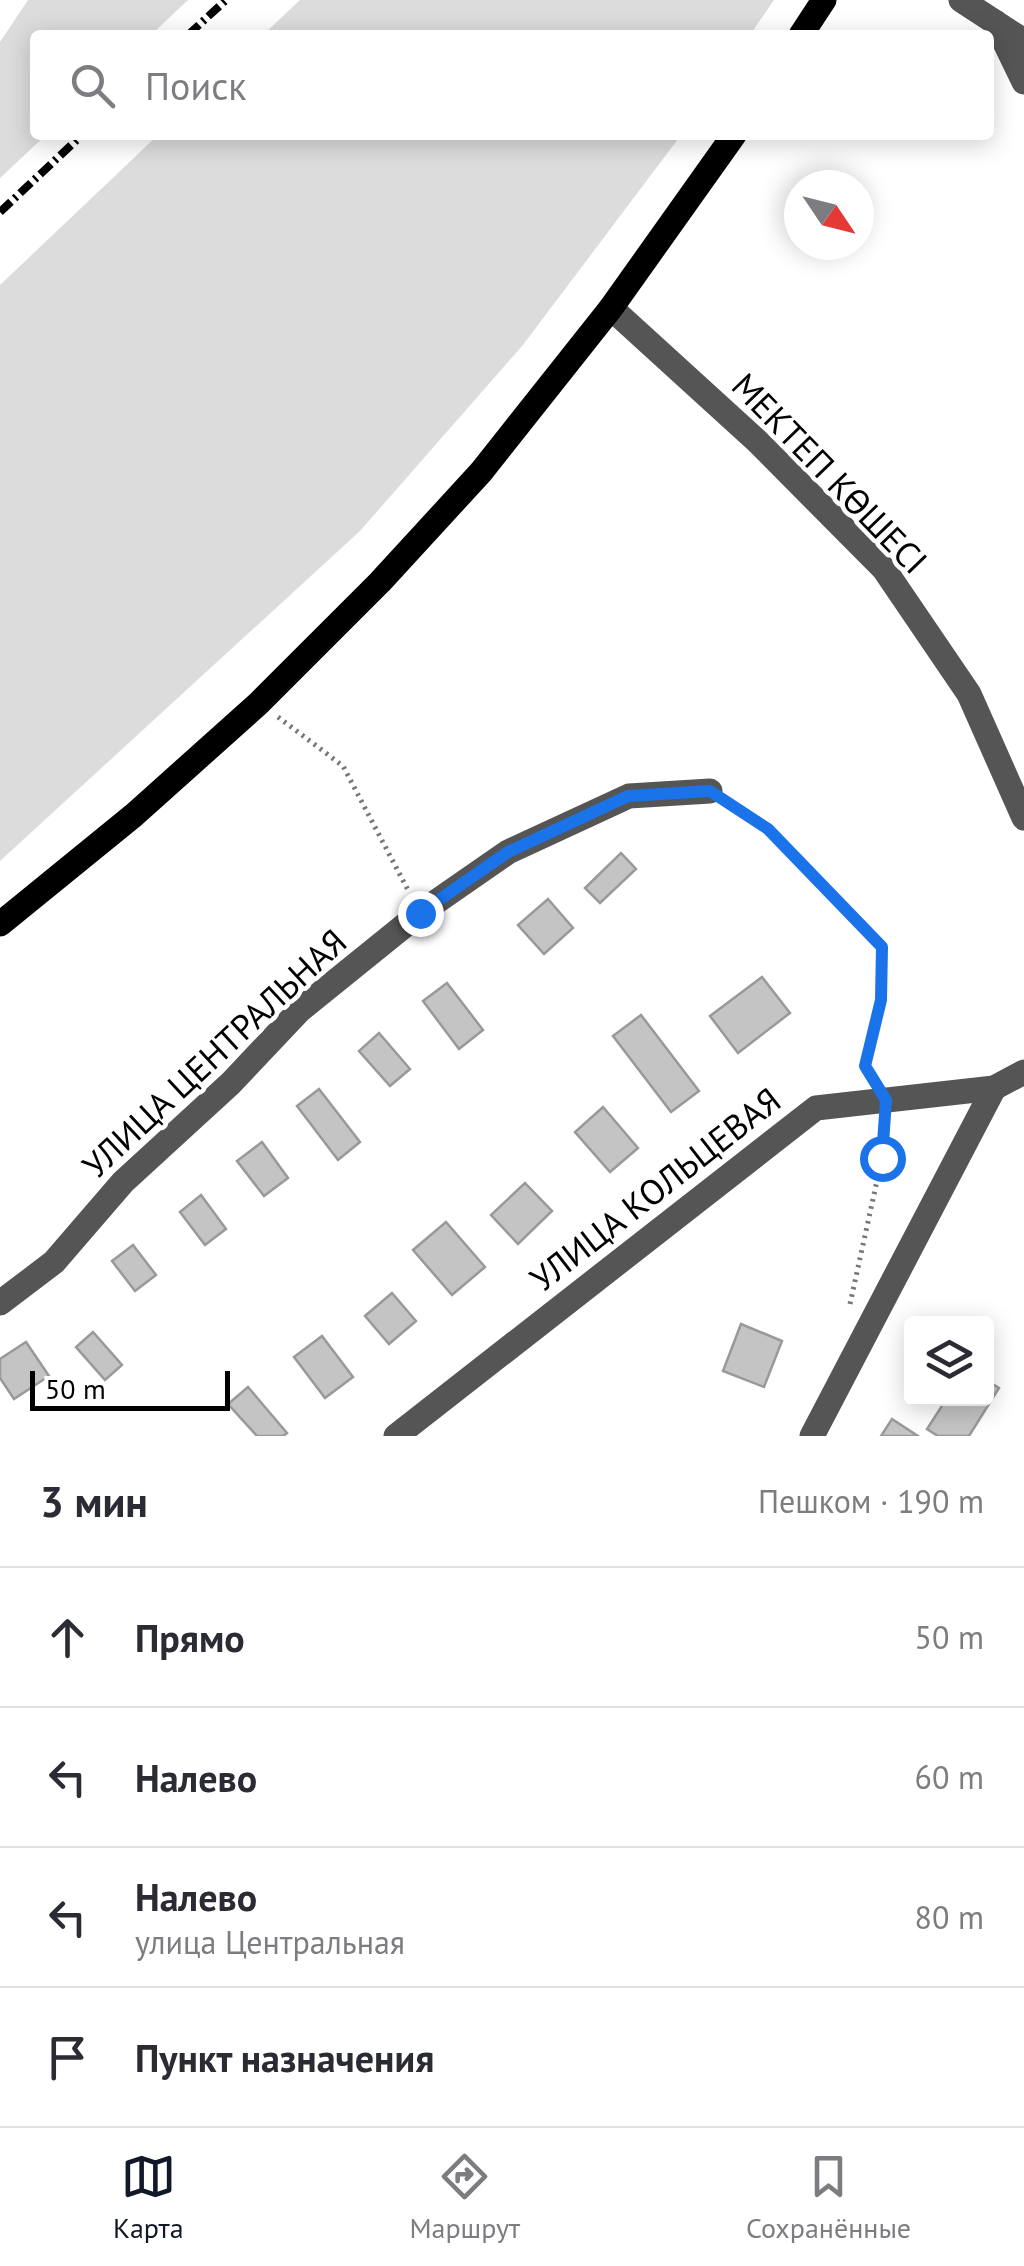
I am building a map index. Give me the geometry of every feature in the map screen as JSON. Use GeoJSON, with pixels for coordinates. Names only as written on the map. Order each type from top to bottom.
{"type":"FeatureCollection","features":[{"type":"Feature","properties":{"kind":"main road"},"geometry":{"type":"LineString","coordinates":[[804,30],[824,0]]}},
{"type":"Feature","properties":{"kind":"main road"},"geometry":{"type":"LineString","coordinates":[[0,924],[134,814],[259,702],[380,582],[481,472],[611,308],[730,140]]}},
{"type":"Feature","properties":{"kind":"street"},"geometry":{"type":"LineString","coordinates":[[961,0],[1024,41]]}},
{"type":"Feature","properties":{"kind":"street"},"geometry":{"type":"LineString","coordinates":[[995,22],[1024,82]]}},
{"type":"Feature","properties":{"kind":"street","name":"МЕКТЕП КӨШЕСІ"},"geometry":{"type":"LineString","coordinates":[[611,308],[757,440],[884,569],[969,694],[1024,818]]}},
{"type":"Feature","properties":{"kind":"street","name":"УЛИЦА ЦЕНТРАЛЬНАЯ"},"geometry":{"type":"LineString","coordinates":[[0,1303],[54,1262],[123,1182],[231,1082],[300,1010],[420,913],[508,852],[628,796],[710,791]]}},
{"type":"Feature","properties":{"kind":"street"},"geometry":{"type":"LineString","coordinates":[[812,1436],[994,1088],[1024,1072]]}},
{"type":"Feature","properties":{"kind":"street","name":"УЛИЦА КОЛЬЦЕВАЯ"},"geometry":{"type":"LineString","coordinates":[[396,1436],[816,1108],[994,1088]]}},
{"type":"Feature","properties":{"kind":"path"},"geometry":{"type":"LineString","coordinates":[[259,702],[343,766],[420,913]]}},
{"type":"Feature","properties":{"kind":"path"},"geometry":{"type":"LineString","coordinates":[[710,791],[768,829],[882,947],[881,1000],[865,1066],[886,1100],[882,1158],[850,1305]]}},
{"type":"Feature","properties":{"kind":"shaded area"},"geometry":{"type":"Polygon","coordinates":[[[28,0],[188,0],[156,30],[30,30],[30,140],[41,140],[0,178],[0,42],[28,0]]]}},
{"type":"Feature","properties":{"kind":"shaded area"},"geometry":{"type":"Polygon","coordinates":[[[300,0],[774,0],[753,30],[268,30],[300,0]]]}},
{"type":"Feature","properties":{"kind":"shaded area"},"geometry":{"type":"Polygon","coordinates":[[[153,140],[677,140],[523,345],[360,531],[0,861],[0,285],[153,140]]]}},
{"type":"Feature","properties":{"kind":"building"},"geometry":{"type":"Polygon","coordinates":[[[621,853],[636,869],[600,903],[585,888],[621,853]]]}},
{"type":"Feature","properties":{"kind":"building"},"geometry":{"type":"Polygon","coordinates":[[[548,899],[573,928],[544,954],[518,925],[548,899]]]}},
{"type":"Feature","properties":{"kind":"building"},"geometry":{"type":"Polygon","coordinates":[[[762,977],[790,1013],[738,1053],[710,1016],[762,977]]]}},
{"type":"Feature","properties":{"kind":"building"},"geometry":{"type":"Polygon","coordinates":[[[447,983],[483,1030],[459,1049],[423,1001],[447,983]]]}},
{"type":"Feature","properties":{"kind":"building"},"geometry":{"type":"Polygon","coordinates":[[[641,1015],[699,1091],[671,1112],[613,1036],[641,1015]]]}},
{"type":"Feature","properties":{"kind":"building"},"geometry":{"type":"Polygon","coordinates":[[[379,1033],[410,1069],[390,1086],[359,1051],[379,1033]]]}},
{"type":"Feature","properties":{"kind":"building"},"geometry":{"type":"Polygon","coordinates":[[[319,1089],[360,1142],[338,1160],[297,1106],[319,1089]]]}},
{"type":"Feature","properties":{"kind":"building"},"geometry":{"type":"Polygon","coordinates":[[[603,1107],[638,1148],[610,1172],[575,1132],[603,1107]]]}},
{"type":"Feature","properties":{"kind":"building"},"geometry":{"type":"Polygon","coordinates":[[[262,1142],[288,1178],[264,1196],[237,1161],[262,1142]]]}},
{"type":"Feature","properties":{"kind":"building"},"geometry":{"type":"Polygon","coordinates":[[[525,1183],[552,1211],[518,1244],[491,1215],[525,1183]]]}},
{"type":"Feature","properties":{"kind":"building"},"geometry":{"type":"Polygon","coordinates":[[[201,1195],[226,1229],[205,1245],[180,1212],[201,1195]]]}},
{"type":"Feature","properties":{"kind":"building"},"geometry":{"type":"Polygon","coordinates":[[[446,1222],[485,1267],[452,1295],[413,1250],[446,1222]]]}},
{"type":"Feature","properties":{"kind":"building"},"geometry":{"type":"Polygon","coordinates":[[[133,1245],[156,1275],[135,1291],[112,1261],[133,1245]]]}},
{"type":"Feature","properties":{"kind":"building"},"geometry":{"type":"Polygon","coordinates":[[[392,1293],[416,1321],[389,1344],[365,1316],[392,1293]]]}},
{"type":"Feature","properties":{"kind":"building"},"geometry":{"type":"Polygon","coordinates":[[[741,1324],[782,1341],[764,1387],[723,1371],[741,1324]]]}},
{"type":"Feature","properties":{"kind":"building"},"geometry":{"type":"Polygon","coordinates":[[[93,1332],[122,1365],[105,1380],[76,1347],[93,1332]]]}},
{"type":"Feature","properties":{"kind":"building"},"geometry":{"type":"Polygon","coordinates":[[[322,1336],[353,1377],[325,1398],[294,1357],[322,1336]]]}},
{"type":"Feature","properties":{"kind":"building"},"geometry":{"type":"Polygon","coordinates":[[[26,1342],[49,1376],[14,1399],[0,1378],[0,1359],[26,1342]]]}},
{"type":"Feature","properties":{"kind":"building"},"geometry":{"type":"Polygon","coordinates":[[[248,1387],[287,1433],[257,1436],[228,1404],[248,1387]]]}},
{"type":"Feature","properties":{"kind":"building"},"geometry":{"type":"Polygon","coordinates":[[[942,1406],[988,1406],[969,1436],[938,1436],[927,1429],[942,1406]]]}},
{"type":"Feature","properties":{"kind":"building"},"geometry":{"type":"Polygon","coordinates":[[[892,1419],[918,1436],[881,1436],[892,1419]]]}},
{"type":"Feature","properties":{"kind":"railway"},"geometry":{"type":"LineString","coordinates":[[193,30],[226,0]]}},
{"type":"Feature","properties":{"kind":"railway"},"geometry":{"type":"LineString","coordinates":[[0,212],[77,140]]}},
{"type":"Feature","properties":{"kind":"route"},"geometry":{"type":"LineString","coordinates":[[420,913],[508,852],[628,796],[710,791],[768,829],[882,947],[881,1000],[865,1066],[886,1100],[882,1158]]}}]}
